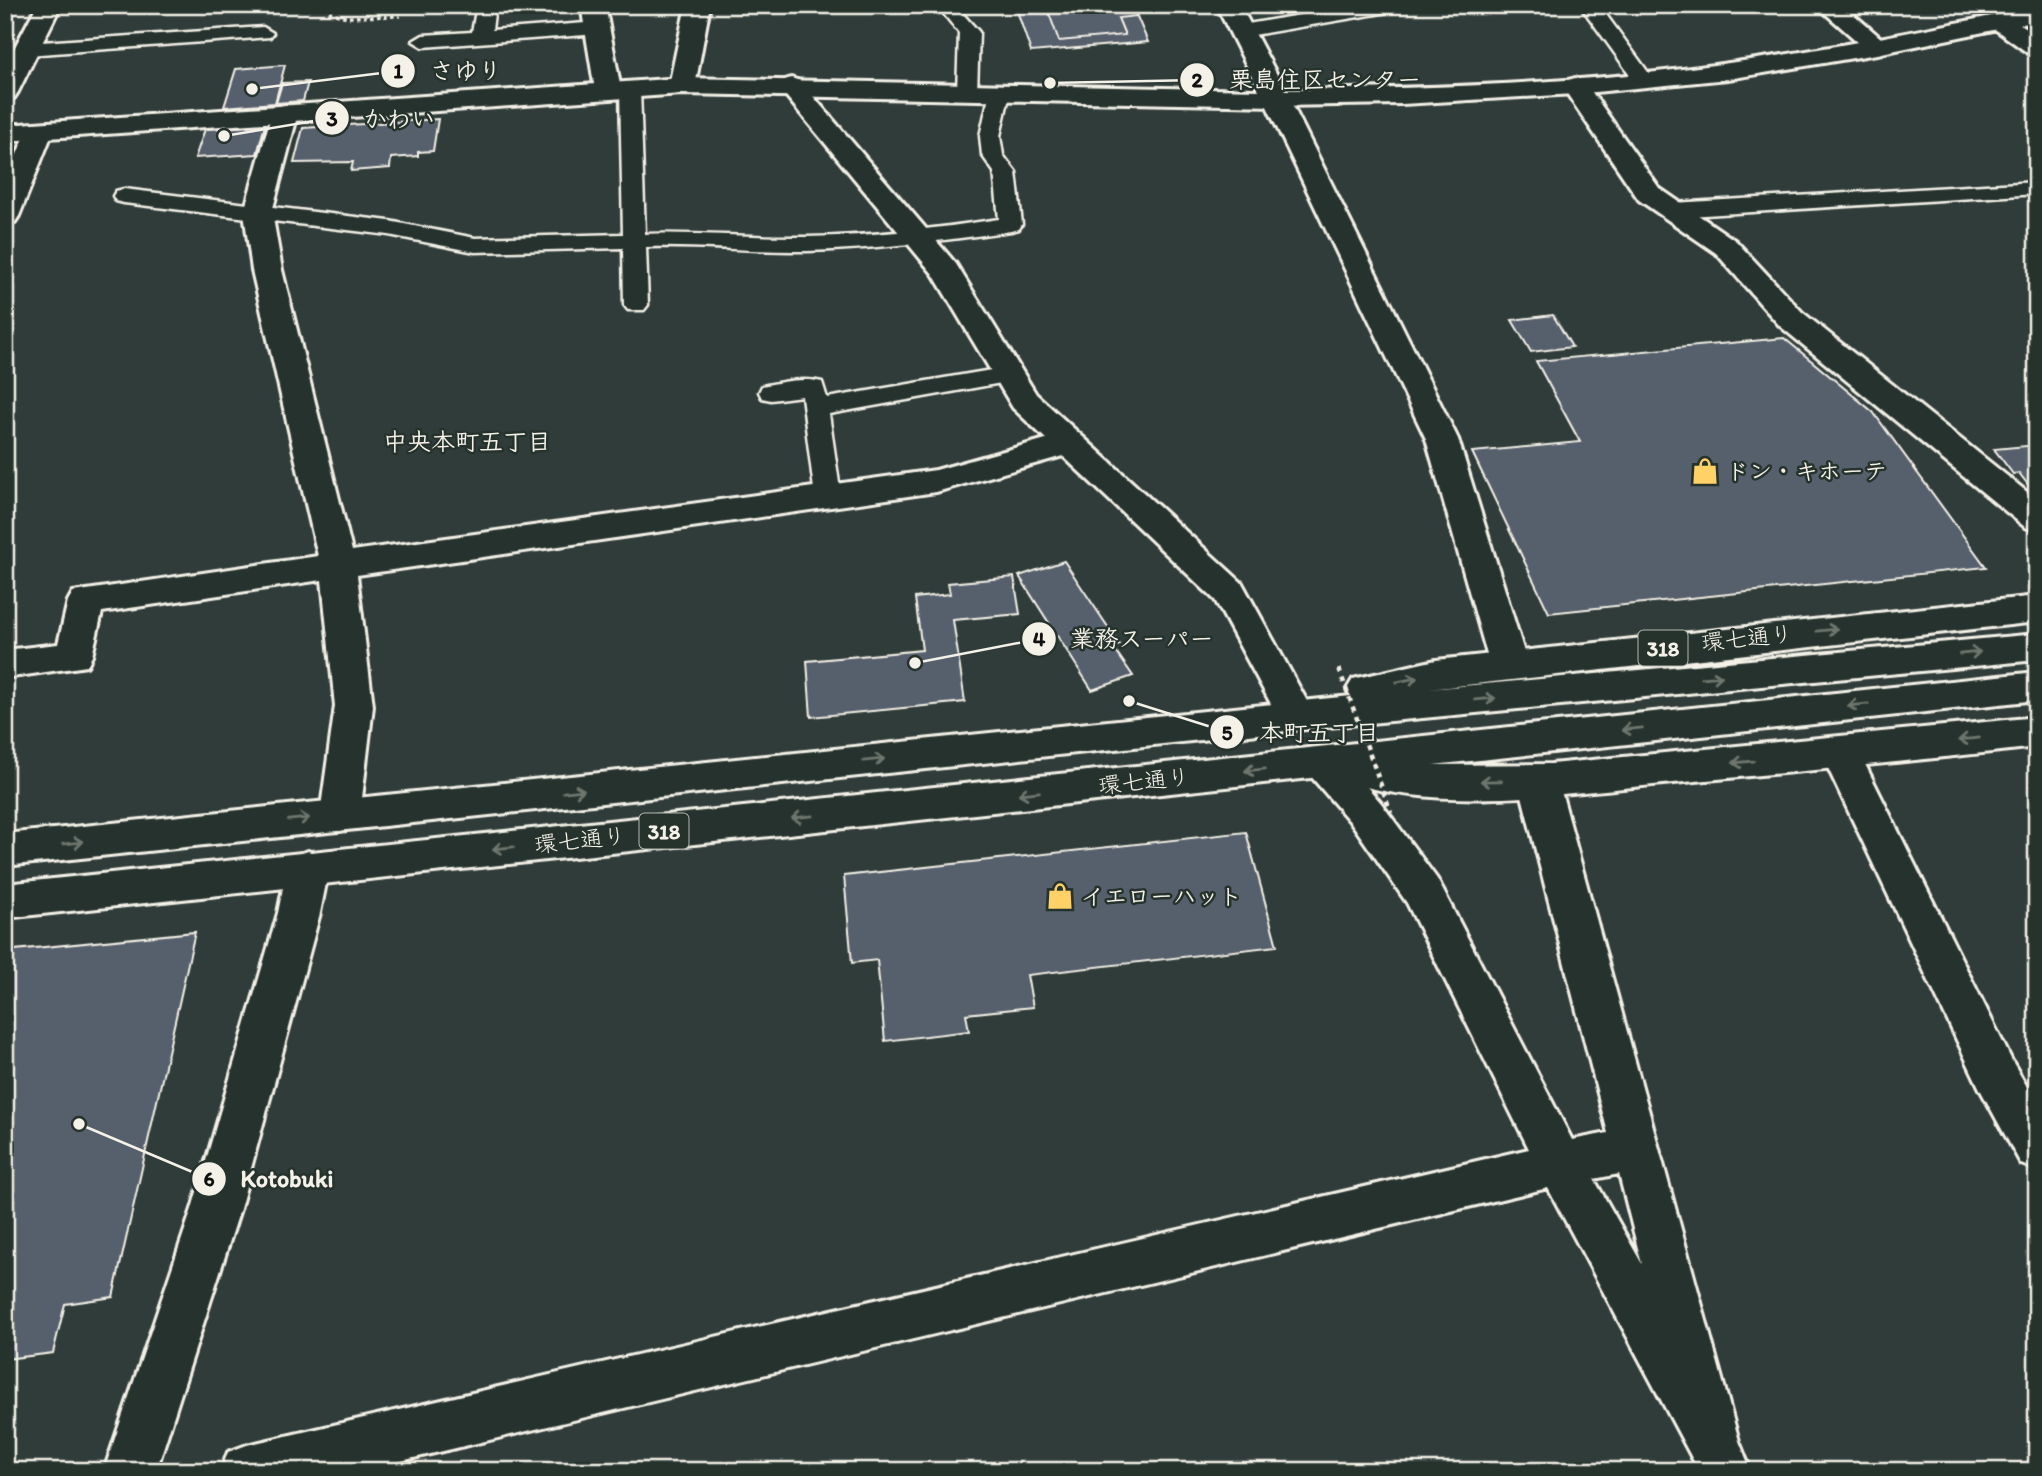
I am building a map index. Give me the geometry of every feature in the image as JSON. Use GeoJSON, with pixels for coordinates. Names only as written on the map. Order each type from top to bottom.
{"type":"FeatureCollection","features":[{"type":"Feature","properties":{"kind":"street"},"geometry":{"type":"LineString","coordinates":[[5,92],[49,5]]}},
{"type":"Feature","properties":{"kind":"street"},"geometry":{"type":"LineString","coordinates":[[682,86],[698,5]]}},
{"type":"Feature","properties":{"kind":"street"},"geometry":{"type":"LineString","coordinates":[[1228,5],[1442,439],[1509,665]]}},
{"type":"Feature","properties":{"kind":"street"},"geometry":{"type":"LineString","coordinates":[[1828,5],[1877,47]]}},
{"type":"Feature","properties":{"kind":"street"},"geometry":{"type":"LineString","coordinates":[[5,133],[682,86],[792,86],[1276,99],[1402,96],[1575,86],[1728,71],[1877,47],[2037,14]]}},
{"type":"Feature","properties":{"kind":"street"},"geometry":{"type":"LineString","coordinates":[[596,17],[619,89]]}},
{"type":"Feature","properties":{"kind":"street"},"geometry":{"type":"LineString","coordinates":[[2001,22],[2037,48]]}},
{"type":"Feature","properties":{"kind":"street"},"geometry":{"type":"LineString","coordinates":[[792,86],[946,270],[1024,401],[1229,592],[1296,716]]}},
{"type":"Feature","properties":{"kind":"street"},"geometry":{"type":"LineString","coordinates":[[1575,86],[1649,194],[1726,247],[1791,320],[1949,445],[2037,519]]}},
{"type":"Feature","properties":{"kind":"street"},"geometry":{"type":"LineString","coordinates":[[285,113],[258,212],[267,270],[338,566],[354,706],[340,815]]}},
{"type":"Feature","properties":{"kind":"street"},"geometry":{"type":"LineString","coordinates":[[5,216],[40,131]]}},
{"type":"Feature","properties":{"kind":"street"},"geometry":{"type":"LineString","coordinates":[[5,664],[74,656],[86,601],[936,481],[1068,444]]}},
{"type":"Feature","properties":{"kind":"street","name":"環七通り"},"geometry":{"type":"LineString","coordinates":[[1296,716],[1371,688],[1436,674],[2037,609]]}},
{"type":"Feature","properties":{"kind":"street","name":"環七通り"},"geometry":{"type":"LineString","coordinates":[[5,850],[1296,716],[2037,646]]}},
{"type":"Feature","properties":{"kind":"street","name":"環七通り"},"geometry":{"type":"LineString","coordinates":[[5,901],[2037,686]]}},
{"type":"Feature","properties":{"kind":"street","name":"環七通り"},"geometry":{"type":"LineString","coordinates":[[1323,763],[1402,779],[1465,782],[1538,780],[2037,732]]}},
{"type":"Feature","properties":{"kind":"street"},"geometry":{"type":"LineString","coordinates":[[1840,753],[1996,1075],[2037,1149]]}},
{"type":"Feature","properties":{"kind":"street"},"geometry":{"type":"LineString","coordinates":[[1323,763],[1367,814],[1422,891],[1560,1164],[1719,1456]]}},
{"type":"Feature","properties":{"kind":"street"},"geometry":{"type":"LineString","coordinates":[[1538,780],[1719,1456]]}},
{"type":"Feature","properties":{"kind":"street"},"geometry":{"type":"LineString","coordinates":[[130,1471],[216,1209],[299,913],[308,868]]}},
{"type":"Feature","properties":{"kind":"street"},"geometry":{"type":"LineString","coordinates":[[247,1471],[1560,1164],[1635,1149]]}},
{"type":"Feature","properties":{"kind":"lane"},"geometry":{"type":"LineString","coordinates":[[481,36],[486,5]]}},
{"type":"Feature","properties":{"kind":"lane"},"geometry":{"type":"LineString","coordinates":[[953,5],[953,14],[969,32],[967,92]]}},
{"type":"Feature","properties":{"kind":"lane"},"geometry":{"type":"LineString","coordinates":[[1241,31],[1394,5]]}},
{"type":"Feature","properties":{"kind":"lane"},"geometry":{"type":"LineString","coordinates":[[1589,5],[1643,79]]}},
{"type":"Feature","properties":{"kind":"lane"},"geometry":{"type":"LineString","coordinates":[[423,41],[481,36],[596,17]]}},
{"type":"Feature","properties":{"kind":"lane"},"geometry":{"type":"LineString","coordinates":[[27,49],[263,33]]}},
{"type":"Feature","properties":{"kind":"lane"},"geometry":{"type":"LineString","coordinates":[[619,89],[635,241],[636,305]]}},
{"type":"Feature","properties":{"kind":"lane"},"geometry":{"type":"LineString","coordinates":[[124,196],[389,228],[475,245],[691,239],[804,244],[919,238],[1011,224],[1005,172],[993,155],[990,136],[1000,92]]}},
{"type":"Feature","properties":{"kind":"lane"},"geometry":{"type":"LineString","coordinates":[[1673,210],[2037,188]]}},
{"type":"Feature","properties":{"kind":"lane"},"geometry":{"type":"LineString","coordinates":[[816,408],[1009,375]]}},
{"type":"Feature","properties":{"kind":"lane"},"geometry":{"type":"LineString","coordinates":[[771,392],[813,387],[828,497]]}},
{"type":"Feature","properties":{"kind":"path"},"geometry":{"type":"LineString","coordinates":[[1339,669],[1391,813]]}},
{"type":"Feature","properties":{"kind":"building"},"geometry":{"type":"Polygon","coordinates":[[[1015,5],[1132,5],[1148,42],[1031,52],[1015,5]]]}},
{"type":"Feature","properties":{"kind":"building"},"geometry":{"type":"Polygon","coordinates":[[[1046,5],[1112,5],[1114,11],[1134,9],[1137,16],[1118,18],[1125,35],[1059,41],[1046,5]]]}},
{"type":"Feature","properties":{"kind":"building"},"geometry":{"type":"Polygon","coordinates":[[[285,65],[275,103],[224,107],[236,69],[285,65]]]}},
{"type":"Feature","properties":{"kind":"building"},"geometry":{"type":"Polygon","coordinates":[[[308,82],[303,101],[276,103],[282,83],[308,82]]]}},
{"type":"Feature","properties":{"kind":"building"},"geometry":{"type":"Polygon","coordinates":[[[438,119],[433,151],[418,152],[418,156],[391,158],[390,168],[351,171],[353,162],[294,163],[303,128],[438,119]]]}},
{"type":"Feature","properties":{"kind":"building"},"geometry":{"type":"Polygon","coordinates":[[[265,125],[257,154],[195,158],[205,129],[265,125]]]}},
{"type":"Feature","properties":{"kind":"building"},"geometry":{"type":"Polygon","coordinates":[[[20,142],[24,145],[5,184],[5,143],[20,142]]]}},
{"type":"Feature","properties":{"kind":"building"},"geometry":{"type":"Polygon","coordinates":[[[1553,315],[1572,347],[1531,352],[1512,320],[1553,315]]]}},
{"type":"Feature","properties":{"kind":"building"},"geometry":{"type":"Polygon","coordinates":[[[1784,338],[1873,412],[1986,567],[1549,613],[1472,452],[1580,442],[1536,361],[1784,338]]]}},
{"type":"Feature","properties":{"kind":"building"},"geometry":{"type":"Polygon","coordinates":[[[2037,445],[2037,496],[2019,473],[2013,474],[1994,449],[2037,445]]]}},
{"type":"Feature","properties":{"kind":"building"},"geometry":{"type":"Polygon","coordinates":[[[1064,561],[1120,645],[1113,647],[1133,676],[1092,690],[1019,576],[1064,561]]]}},
{"type":"Feature","properties":{"kind":"building"},"geometry":{"type":"Polygon","coordinates":[[[1014,577],[1020,614],[953,620],[965,702],[811,717],[807,661],[922,650],[915,598],[950,594],[948,583],[1014,577]]]}},
{"type":"Feature","properties":{"kind":"building"},"geometry":{"type":"Polygon","coordinates":[[[1246,832],[1277,946],[1027,975],[1033,1007],[966,1014],[969,1031],[885,1041],[877,960],[852,963],[844,876],[1246,832]]]}},
{"type":"Feature","properties":{"kind":"building"},"geometry":{"type":"Polygon","coordinates":[[[195,932],[113,1297],[65,1304],[53,1353],[5,1359],[5,951],[195,932]]]}},
{"type":"Feature","properties":{"kind":"place","name":"栗島住区センター"},"geometry":{"type":"Point","coordinates":[1050,83]}},
{"type":"Feature","properties":{"kind":"place","name":"さゆり"},"geometry":{"type":"Point","coordinates":[252,89]}},
{"type":"Feature","properties":{"kind":"place","name":"かわい"},"geometry":{"type":"Point","coordinates":[224,136]}},
{"type":"Feature","properties":{"kind":"place","name":"ドン・キホーテ"},"geometry":{"type":"Point","coordinates":[1705,471]}},
{"type":"Feature","properties":{"kind":"place","name":"業務スーパー"},"geometry":{"type":"Point","coordinates":[915,663]}},
{"type":"Feature","properties":{"kind":"place","name":"本町五丁目"},"geometry":{"type":"Point","coordinates":[1129,701]}},
{"type":"Feature","properties":{"kind":"place","name":"イエローハット"},"geometry":{"type":"Point","coordinates":[1060,896]}},
{"type":"Feature","properties":{"kind":"place","name":"Kotobuki"},"geometry":{"type":"Point","coordinates":[79,1124]}},
{"type":"Feature","properties":{"kind":"district","name":"中央本町五丁目"},"geometry":{"type":"Point","coordinates":[467,441]}}]}
